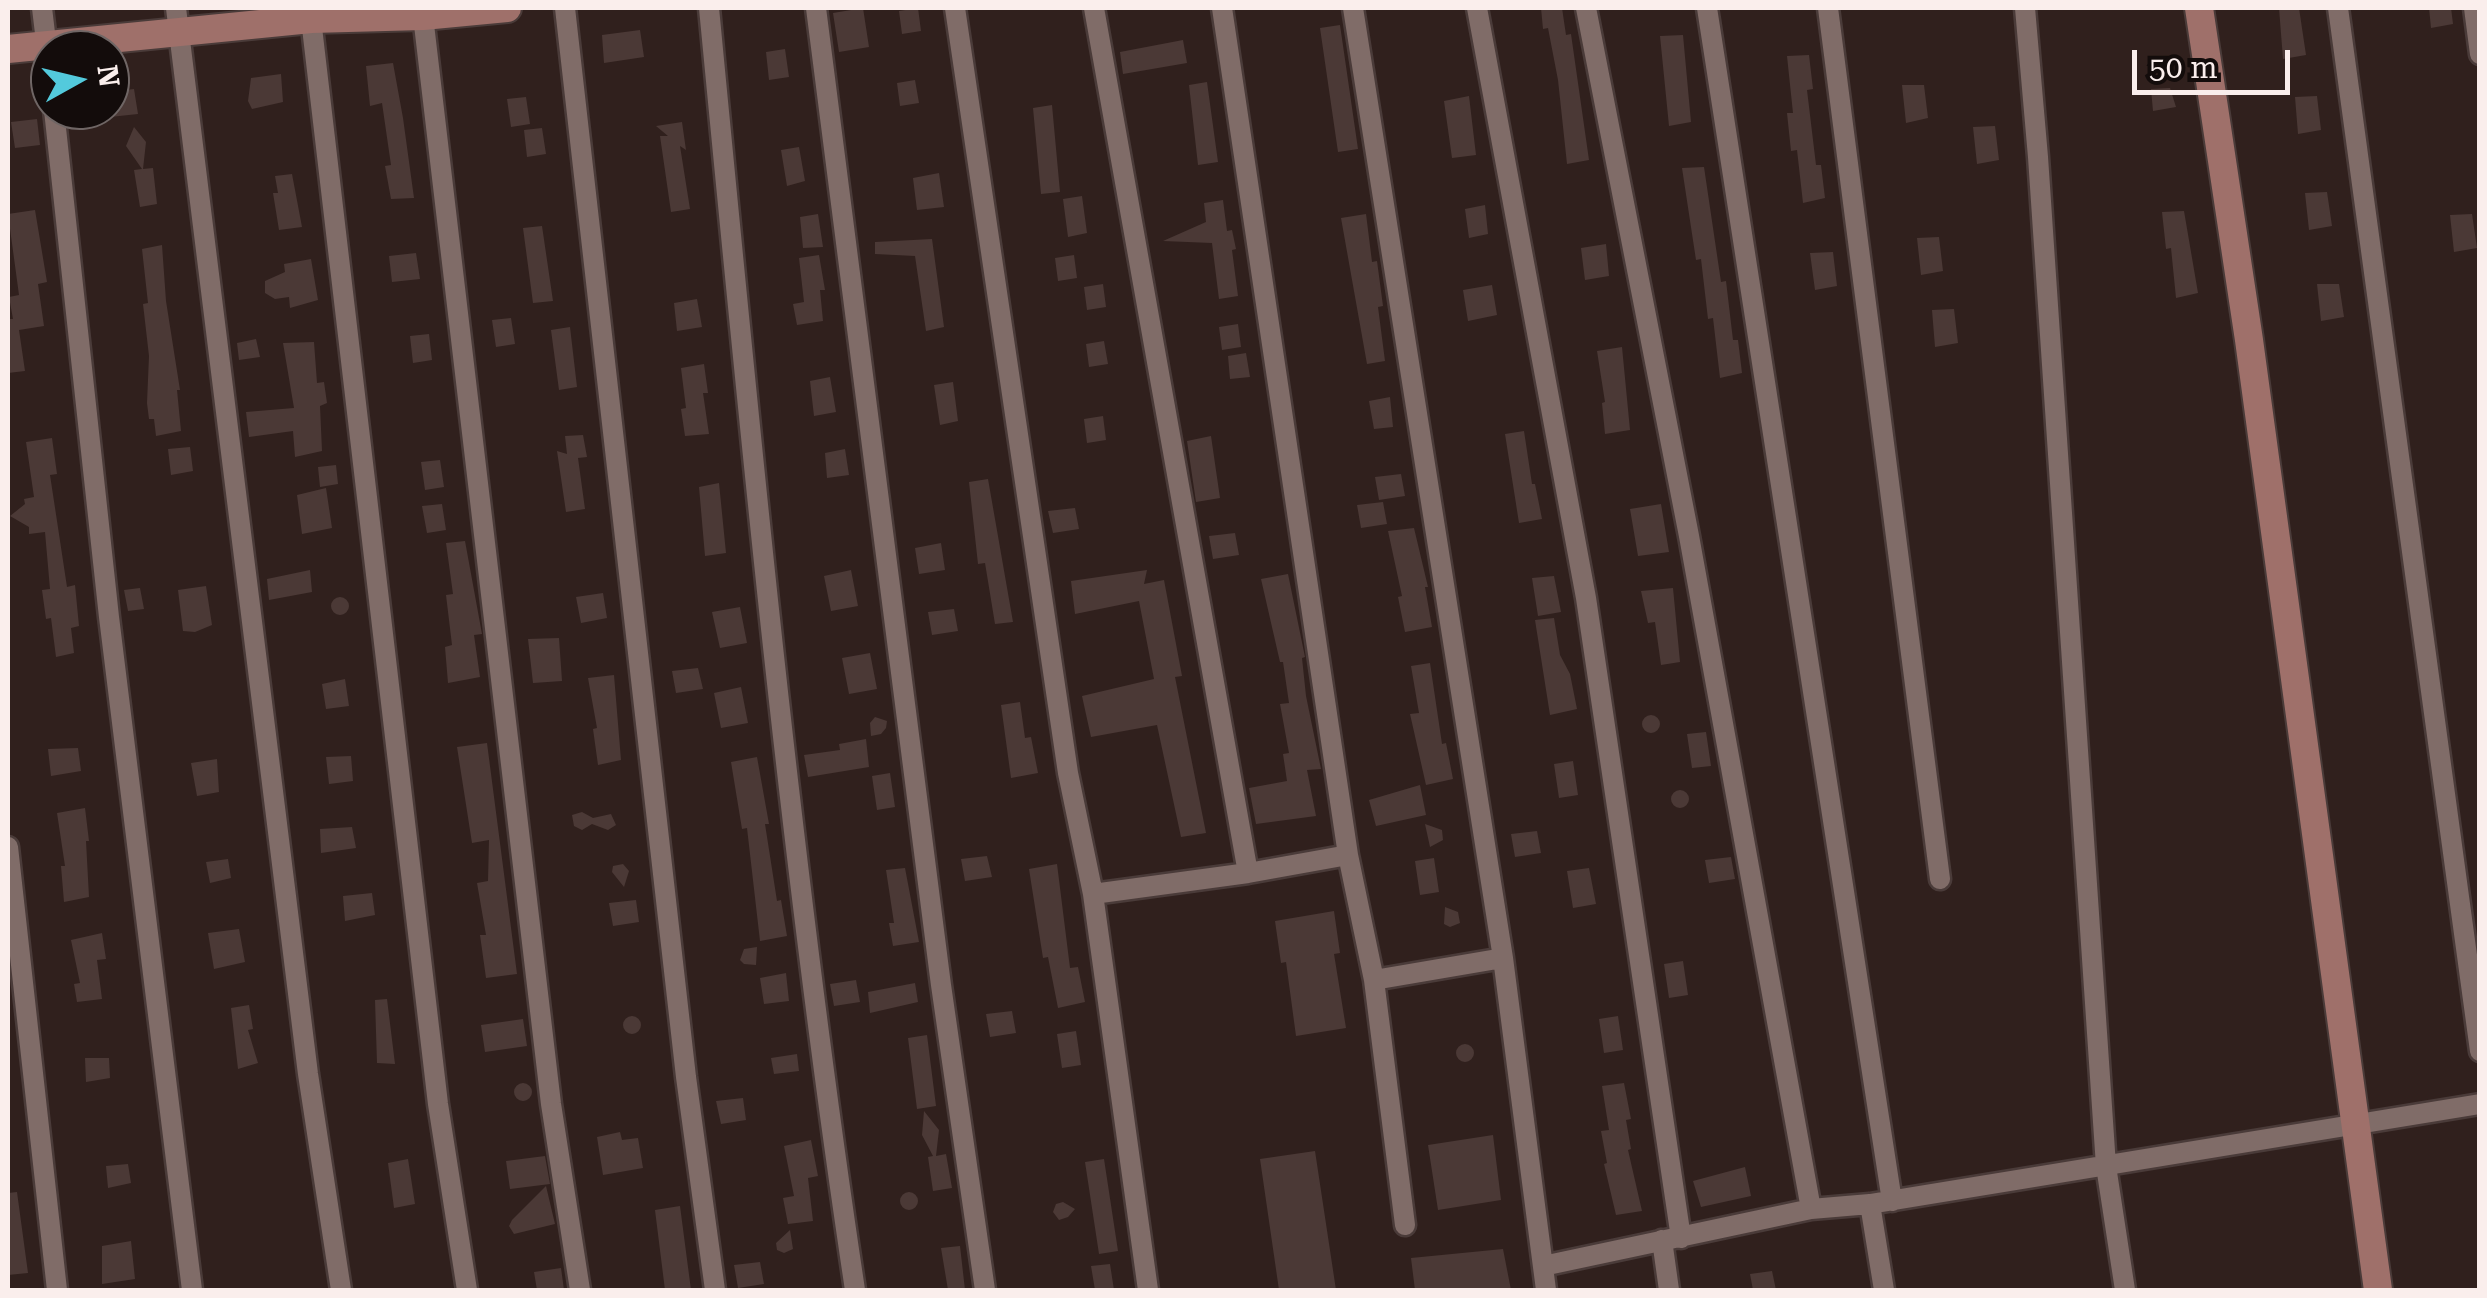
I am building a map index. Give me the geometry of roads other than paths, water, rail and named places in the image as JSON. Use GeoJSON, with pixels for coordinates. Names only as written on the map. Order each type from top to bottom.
{"type":"FeatureCollection","features":[{"type":"Feature","properties":{"kind":"street"},"geometry":{"type":"LineString","coordinates":[[124,30],[177,19],[423,16],[453,10],[507,8]]}},
{"type":"Feature","properties":{"kind":"street"},"geometry":{"type":"LineString","coordinates":[[564,8],[686,1077],[715,1290]]}},
{"type":"Feature","properties":{"kind":"street"},"geometry":{"type":"LineString","coordinates":[[710,8],[750,431],[829,1119],[855,1290]]}},
{"type":"Feature","properties":{"kind":"street"},"geometry":{"type":"LineString","coordinates":[[816,8],[941,985],[985,1290]]}},
{"type":"Feature","properties":{"kind":"street"},"geometry":{"type":"LineString","coordinates":[[955,8],[1068,773],[1093,894],[1148,1290]]}},
{"type":"Feature","properties":{"kind":"street"},"geometry":{"type":"LineString","coordinates":[[1094,8],[1248,874]]}},
{"type":"Feature","properties":{"kind":"street"},"geometry":{"type":"LineString","coordinates":[[1222,8],[1348,855],[1374,980],[1405,1225]]}},
{"type":"Feature","properties":{"kind":"street"},"geometry":{"type":"LineString","coordinates":[[1353,8],[1503,958],[1546,1290]]}},
{"type":"Feature","properties":{"kind":"street"},"geometry":{"type":"LineString","coordinates":[[1476,8],[1586,598],[1672,1239],[1669,1290]]}},
{"type":"Feature","properties":{"kind":"street"},"geometry":{"type":"LineString","coordinates":[[1586,8],[1689,536],[1811,1209]]}},
{"type":"Feature","properties":{"kind":"street"},"geometry":{"type":"LineString","coordinates":[[1707,8],[1892,1201]]}},
{"type":"Feature","properties":{"kind":"street"},"geometry":{"type":"LineString","coordinates":[[1828,8],[1940,879]]}},
{"type":"Feature","properties":{"kind":"street"},"geometry":{"type":"LineString","coordinates":[[2025,8],[2106,1166],[2125,1290]]}},
{"type":"Feature","properties":{"kind":"street"},"geometry":{"type":"LineString","coordinates":[[2199,8],[2249,340],[2378,1290]]}},
{"type":"Feature","properties":{"kind":"street"},"geometry":{"type":"LineString","coordinates":[[2338,8],[2480,1051]]}},
{"type":"Feature","properties":{"kind":"street"},"geometry":{"type":"LineString","coordinates":[[2474,8],[2480,54]]}},
{"type":"Feature","properties":{"kind":"street"},"geometry":{"type":"LineString","coordinates":[[423,16],[549,1084],[580,1290]]}},
{"type":"Feature","properties":{"kind":"street"},"geometry":{"type":"LineString","coordinates":[[177,19],[308,1074],[342,1290]]}},
{"type":"Feature","properties":{"kind":"street"},"geometry":{"type":"LineString","coordinates":[[311,19],[438,1104],[468,1290]]}},
{"type":"Feature","properties":{"kind":"street"},"geometry":{"type":"LineString","coordinates":[[56,130],[109,617],[192,1290]]}},
{"type":"Feature","properties":{"kind":"street"},"geometry":{"type":"LineString","coordinates":[[8,847],[57,1290]]}},
{"type":"Feature","properties":{"kind":"street"},"geometry":{"type":"LineString","coordinates":[[1093,894],[1248,874],[1348,855]]}},
{"type":"Feature","properties":{"kind":"street"},"geometry":{"type":"LineString","coordinates":[[1374,980],[1503,958]]}},
{"type":"Feature","properties":{"kind":"street"},"geometry":{"type":"LineString","coordinates":[[1544,1266],[1811,1209],[1892,1201],[2480,1104]]}},
{"type":"Feature","properties":{"kind":"street"},"geometry":{"type":"LineString","coordinates":[[1870,1204],[1884,1290]]}}]}
